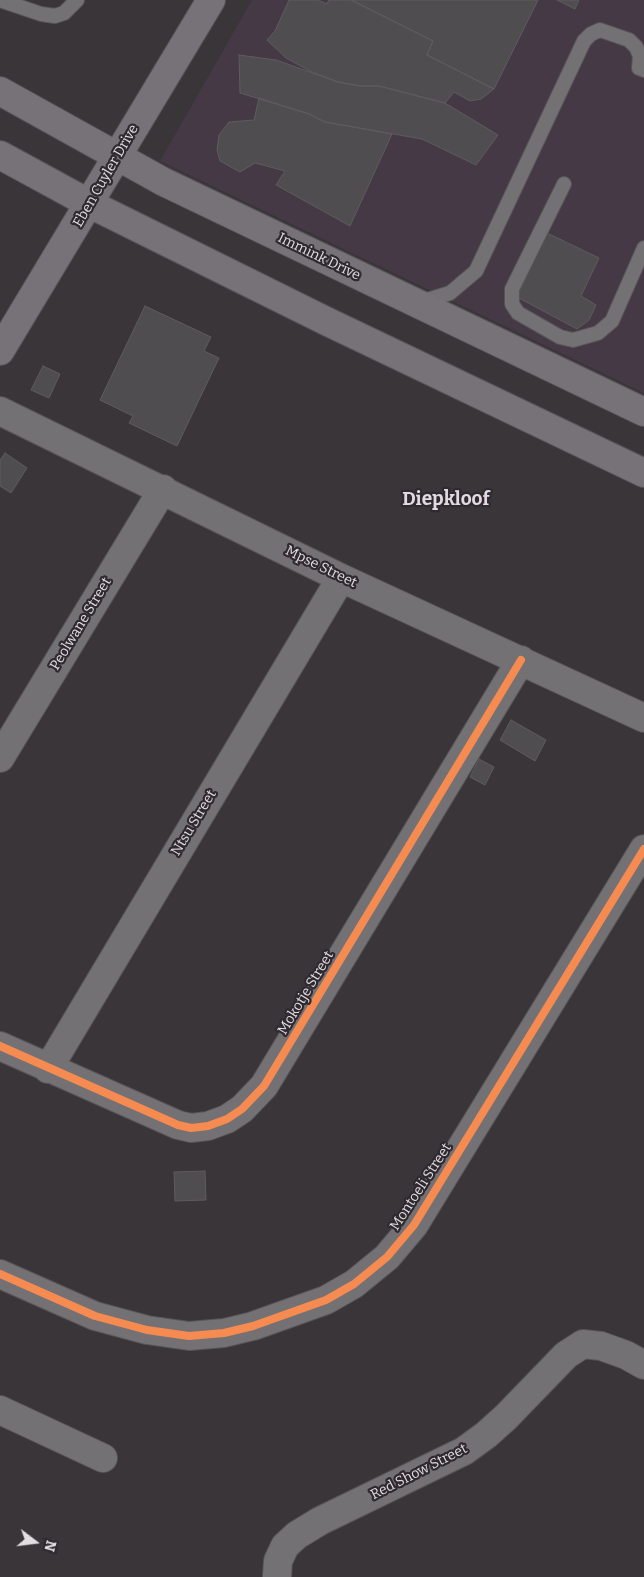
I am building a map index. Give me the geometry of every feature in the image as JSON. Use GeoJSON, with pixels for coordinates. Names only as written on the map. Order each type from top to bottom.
{"type":"FeatureCollection","features":[{"type":"Feature","properties":{"kind":"main road","name":"Eben Cuyler Drive"},"geometry":{"type":"LineString","coordinates":[[0,351],[212,0]]}},
{"type":"Feature","properties":{"kind":"main road","name":"Immink Drive"},"geometry":{"type":"LineString","coordinates":[[0,91],[117,156],[204,201],[644,412]]}},
{"type":"Feature","properties":{"kind":"main road"},"geometry":{"type":"LineString","coordinates":[[0,155],[90,204],[326,322],[644,473]]}},
{"type":"Feature","properties":{"kind":"street","name":"Mpse Street"},"geometry":{"type":"LineString","coordinates":[[0,411],[341,578],[644,718]]}},
{"type":"Feature","properties":{"kind":"street","name":"Peolwane Street"},"geometry":{"type":"LineString","coordinates":[[0,758],[162,489]]}},
{"type":"Feature","properties":{"kind":"street","name":"Ntsu Street"},"geometry":{"type":"LineString","coordinates":[[48,1069],[341,578]]}},
{"type":"Feature","properties":{"kind":"street","name":"Mokotje Street"},"geometry":{"type":"LineString","coordinates":[[0,1046],[48,1069],[178,1125],[191,1128],[208,1126],[227,1119],[242,1109],[264,1086],[521,660]]}},
{"type":"Feature","properties":{"kind":"street","name":"Montoeli Street"},"geometry":{"type":"LineString","coordinates":[[0,1274],[95,1316],[147,1330],[189,1336],[253,1326],[326,1300],[354,1284],[387,1257],[414,1225],[644,849]]}},
{"type":"Feature","properties":{"kind":"street","name":"Red Show Street"},"geometry":{"type":"LineString","coordinates":[[277,1577],[278,1561],[285,1546],[298,1535],[320,1521],[464,1451],[499,1423],[566,1355],[583,1344],[601,1346],[626,1355],[644,1365]]}},
{"type":"Feature","properties":{"kind":"street"},"geometry":{"type":"LineString","coordinates":[[0,1410],[103,1458]]}},
{"type":"Feature","properties":{"kind":"lane"},"geometry":{"type":"LineString","coordinates":[[0,0],[41,14],[55,16],[64,13],[77,0]]}},
{"type":"Feature","properties":{"kind":"lane"},"geometry":{"type":"LineString","coordinates":[[417,304],[450,293],[476,271],[584,41],[591,34],[600,30],[629,40],[636,47],[640,56],[639,68],[644,70]]}},
{"type":"Feature","properties":{"kind":"lane"},"geometry":{"type":"LineString","coordinates":[[564,184],[512,289],[512,304],[518,314],[560,336],[573,340],[598,333],[612,321],[644,248]]}},
{"type":"Feature","properties":{"kind":"shaded area"},"geometry":{"type":"Polygon","coordinates":[[[252,0],[644,0],[644,393],[160,161],[252,0]]]}},
{"type":"Feature","properties":{"kind":"building"},"geometry":{"type":"Polygon","coordinates":[[[289,0],[318,0],[327,4],[329,0],[351,0],[433,41],[427,55],[494,89],[481,99],[470,101],[454,92],[445,103],[379,86],[360,86],[338,82],[310,71],[286,58],[267,40],[275,31],[289,0]]]}},
{"type":"Feature","properties":{"kind":"building"},"geometry":{"type":"Polygon","coordinates":[[[351,0],[538,0],[494,89],[427,55],[433,41],[351,0]]]}},
{"type":"Feature","properties":{"kind":"building"},"geometry":{"type":"Polygon","coordinates":[[[557,0],[579,0],[575,9],[557,0]]]}},
{"type":"Feature","properties":{"kind":"building"},"geometry":{"type":"Polygon","coordinates":[[[239,55],[276,60],[338,82],[360,86],[379,86],[445,103],[498,135],[476,165],[422,139],[325,122],[309,114],[240,93],[239,55]]]}},
{"type":"Feature","properties":{"kind":"building"},"geometry":{"type":"Polygon","coordinates":[[[259,98],[309,114],[325,122],[392,134],[350,226],[276,185],[285,171],[255,163],[240,172],[220,161],[217,150],[219,135],[229,122],[254,120],[259,98]]]}},
{"type":"Feature","properties":{"kind":"building"},"geometry":{"type":"Polygon","coordinates":[[[547,233],[599,258],[581,296],[596,305],[589,320],[577,329],[517,297],[547,233]]]}},
{"type":"Feature","properties":{"kind":"building"},"geometry":{"type":"Polygon","coordinates":[[[145,306],[211,337],[204,351],[219,358],[177,446],[129,423],[133,416],[100,400],[145,306]]]}},
{"type":"Feature","properties":{"kind":"building"},"geometry":{"type":"Polygon","coordinates":[[[43,366],[60,374],[49,398],[31,390],[43,366]]]}},
{"type":"Feature","properties":{"kind":"building"},"geometry":{"type":"Polygon","coordinates":[[[5,453],[27,468],[11,493],[0,486],[0,460],[5,453]]]}},
{"type":"Feature","properties":{"kind":"building"},"geometry":{"type":"Polygon","coordinates":[[[511,720],[546,740],[535,761],[500,740],[511,720]]]}},
{"type":"Feature","properties":{"kind":"building"},"geometry":{"type":"Polygon","coordinates":[[[479,759],[494,767],[485,785],[470,777],[479,759]]]}},
{"type":"Feature","properties":{"kind":"building"},"geometry":{"type":"Polygon","coordinates":[[[205,1171],[206,1200],[175,1201],[174,1172],[205,1171]]]}},
{"type":"Feature","properties":{"kind":"cycle path"},"geometry":{"type":"LineString","coordinates":[[0,1046],[178,1125],[191,1128],[208,1126],[227,1119],[242,1109],[264,1086],[521,660]]}},
{"type":"Feature","properties":{"kind":"cycle path"},"geometry":{"type":"LineString","coordinates":[[0,1274],[95,1316],[147,1330],[189,1336],[224,1333],[253,1326],[326,1300],[354,1284],[387,1257],[414,1225],[644,849]]}},
{"type":"Feature","properties":{"kind":"district","name":"Diepkloof"},"geometry":{"type":"Point","coordinates":[446,500]}}]}
